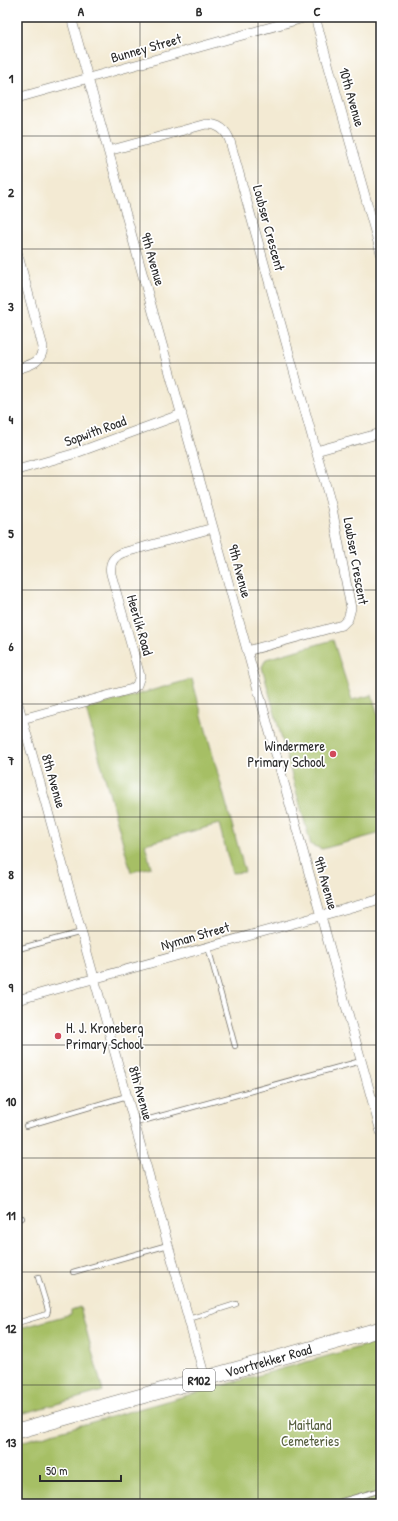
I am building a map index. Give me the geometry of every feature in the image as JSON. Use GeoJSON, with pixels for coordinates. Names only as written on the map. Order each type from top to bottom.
{"type":"FeatureCollection","features":[{"type":"Feature","properties":{"kind":"main road","name":"Voortrekker Road"},"geometry":{"type":"LineString","coordinates":[[17,1431],[381,1329]]}},
{"type":"Feature","properties":{"kind":"street","name":"9th Avenue"},"geometry":{"type":"LineString","coordinates":[[71,17],[361,1061],[377,1099],[381,1132]]}},
{"type":"Feature","properties":{"kind":"street","name":"Bunney Street"},"geometry":{"type":"LineString","coordinates":[[17,98],[307,17]]}},
{"type":"Feature","properties":{"kind":"street","name":"10th Avenue"},"geometry":{"type":"LineString","coordinates":[[315,17],[381,253]]}},
{"type":"Feature","properties":{"kind":"street","name":"Loubser Crescent"},"geometry":{"type":"LineString","coordinates":[[108,151],[206,124],[215,125],[227,133],[230,141],[332,508],[351,605],[350,616],[345,622],[338,626],[247,651]]}},
{"type":"Feature","properties":{"kind":"street"},"geometry":{"type":"LineString","coordinates":[[17,252],[43,347],[43,352],[38,361],[34,364],[17,369]]}},
{"type":"Feature","properties":{"kind":"street","name":"Sopwith Road"},"geometry":{"type":"LineString","coordinates":[[17,470],[73,454],[182,414]]}},
{"type":"Feature","properties":{"kind":"street"},"geometry":{"type":"LineString","coordinates":[[316,451],[381,433]]}},
{"type":"Feature","properties":{"kind":"street","name":"Heerlik Road"},"geometry":{"type":"LineString","coordinates":[[20,720],[132,689],[137,685],[140,676],[111,574],[110,569],[112,560],[122,553],[213,528]]}},
{"type":"Feature","properties":{"kind":"street","name":"8th Avenue"},"geometry":{"type":"LineString","coordinates":[[17,700],[20,720],[82,932],[205,1378]]}},
{"type":"Feature","properties":{"kind":"street","name":"Nyman Street"},"geometry":{"type":"LineString","coordinates":[[17,1000],[381,898]]}},
{"type":"Feature","properties":{"kind":"lane"},"geometry":{"type":"LineString","coordinates":[[18,949],[82,932]]}},
{"type":"Feature","properties":{"kind":"lane"},"geometry":{"type":"LineString","coordinates":[[208,947],[235,1046]]}},
{"type":"Feature","properties":{"kind":"lane"},"geometry":{"type":"LineString","coordinates":[[135,1122],[361,1061]]}},
{"type":"Feature","properties":{"kind":"lane"},"geometry":{"type":"LineString","coordinates":[[26,1126],[127,1096]]}},
{"type":"Feature","properties":{"kind":"lane"},"geometry":{"type":"LineString","coordinates":[[73,1272],[168,1245]]}},
{"type":"Feature","properties":{"kind":"lane"},"geometry":{"type":"LineString","coordinates":[[17,1323],[47,1314],[48,1310],[38,1277]]}},
{"type":"Feature","properties":{"kind":"lane"},"geometry":{"type":"LineString","coordinates":[[189,1319],[236,1304]]}},
{"type":"Feature","properties":{"kind":"lane"},"geometry":{"type":"LineString","coordinates":[[332,1504],[381,1490]]}},
{"type":"Feature","properties":{"kind":"green space","name":"Windermere Primary School"},"geometry":{"type":"Polygon","coordinates":[[[333,640],[352,700],[372,695],[381,725],[381,833],[322,849],[311,845],[262,667],[266,659],[333,640]]]}},
{"type":"Feature","properties":{"kind":"green space"},"geometry":{"type":"Polygon","coordinates":[[[192,679],[245,872],[232,873],[219,824],[145,844],[151,867],[131,872],[86,709],[192,679]]]}},
{"type":"Feature","properties":{"kind":"green space"},"geometry":{"type":"Polygon","coordinates":[[[80,1307],[103,1391],[17,1415],[17,1329],[71,1314],[71,1310],[80,1307]]]}},
{"type":"Feature","properties":{"kind":"green space","name":"Maitland Cemeteries"},"geometry":{"type":"Polygon","coordinates":[[[381,1341],[381,1504],[17,1504],[17,1443],[381,1341]]]}},
{"type":"Feature","properties":{"kind":"place","name":"Windermere Primary School"},"geometry":{"type":"Point","coordinates":[333,754]}},
{"type":"Feature","properties":{"kind":"place","name":"H. J. Kroneberg Primary School"},"geometry":{"type":"Point","coordinates":[58,1036]}}]}
